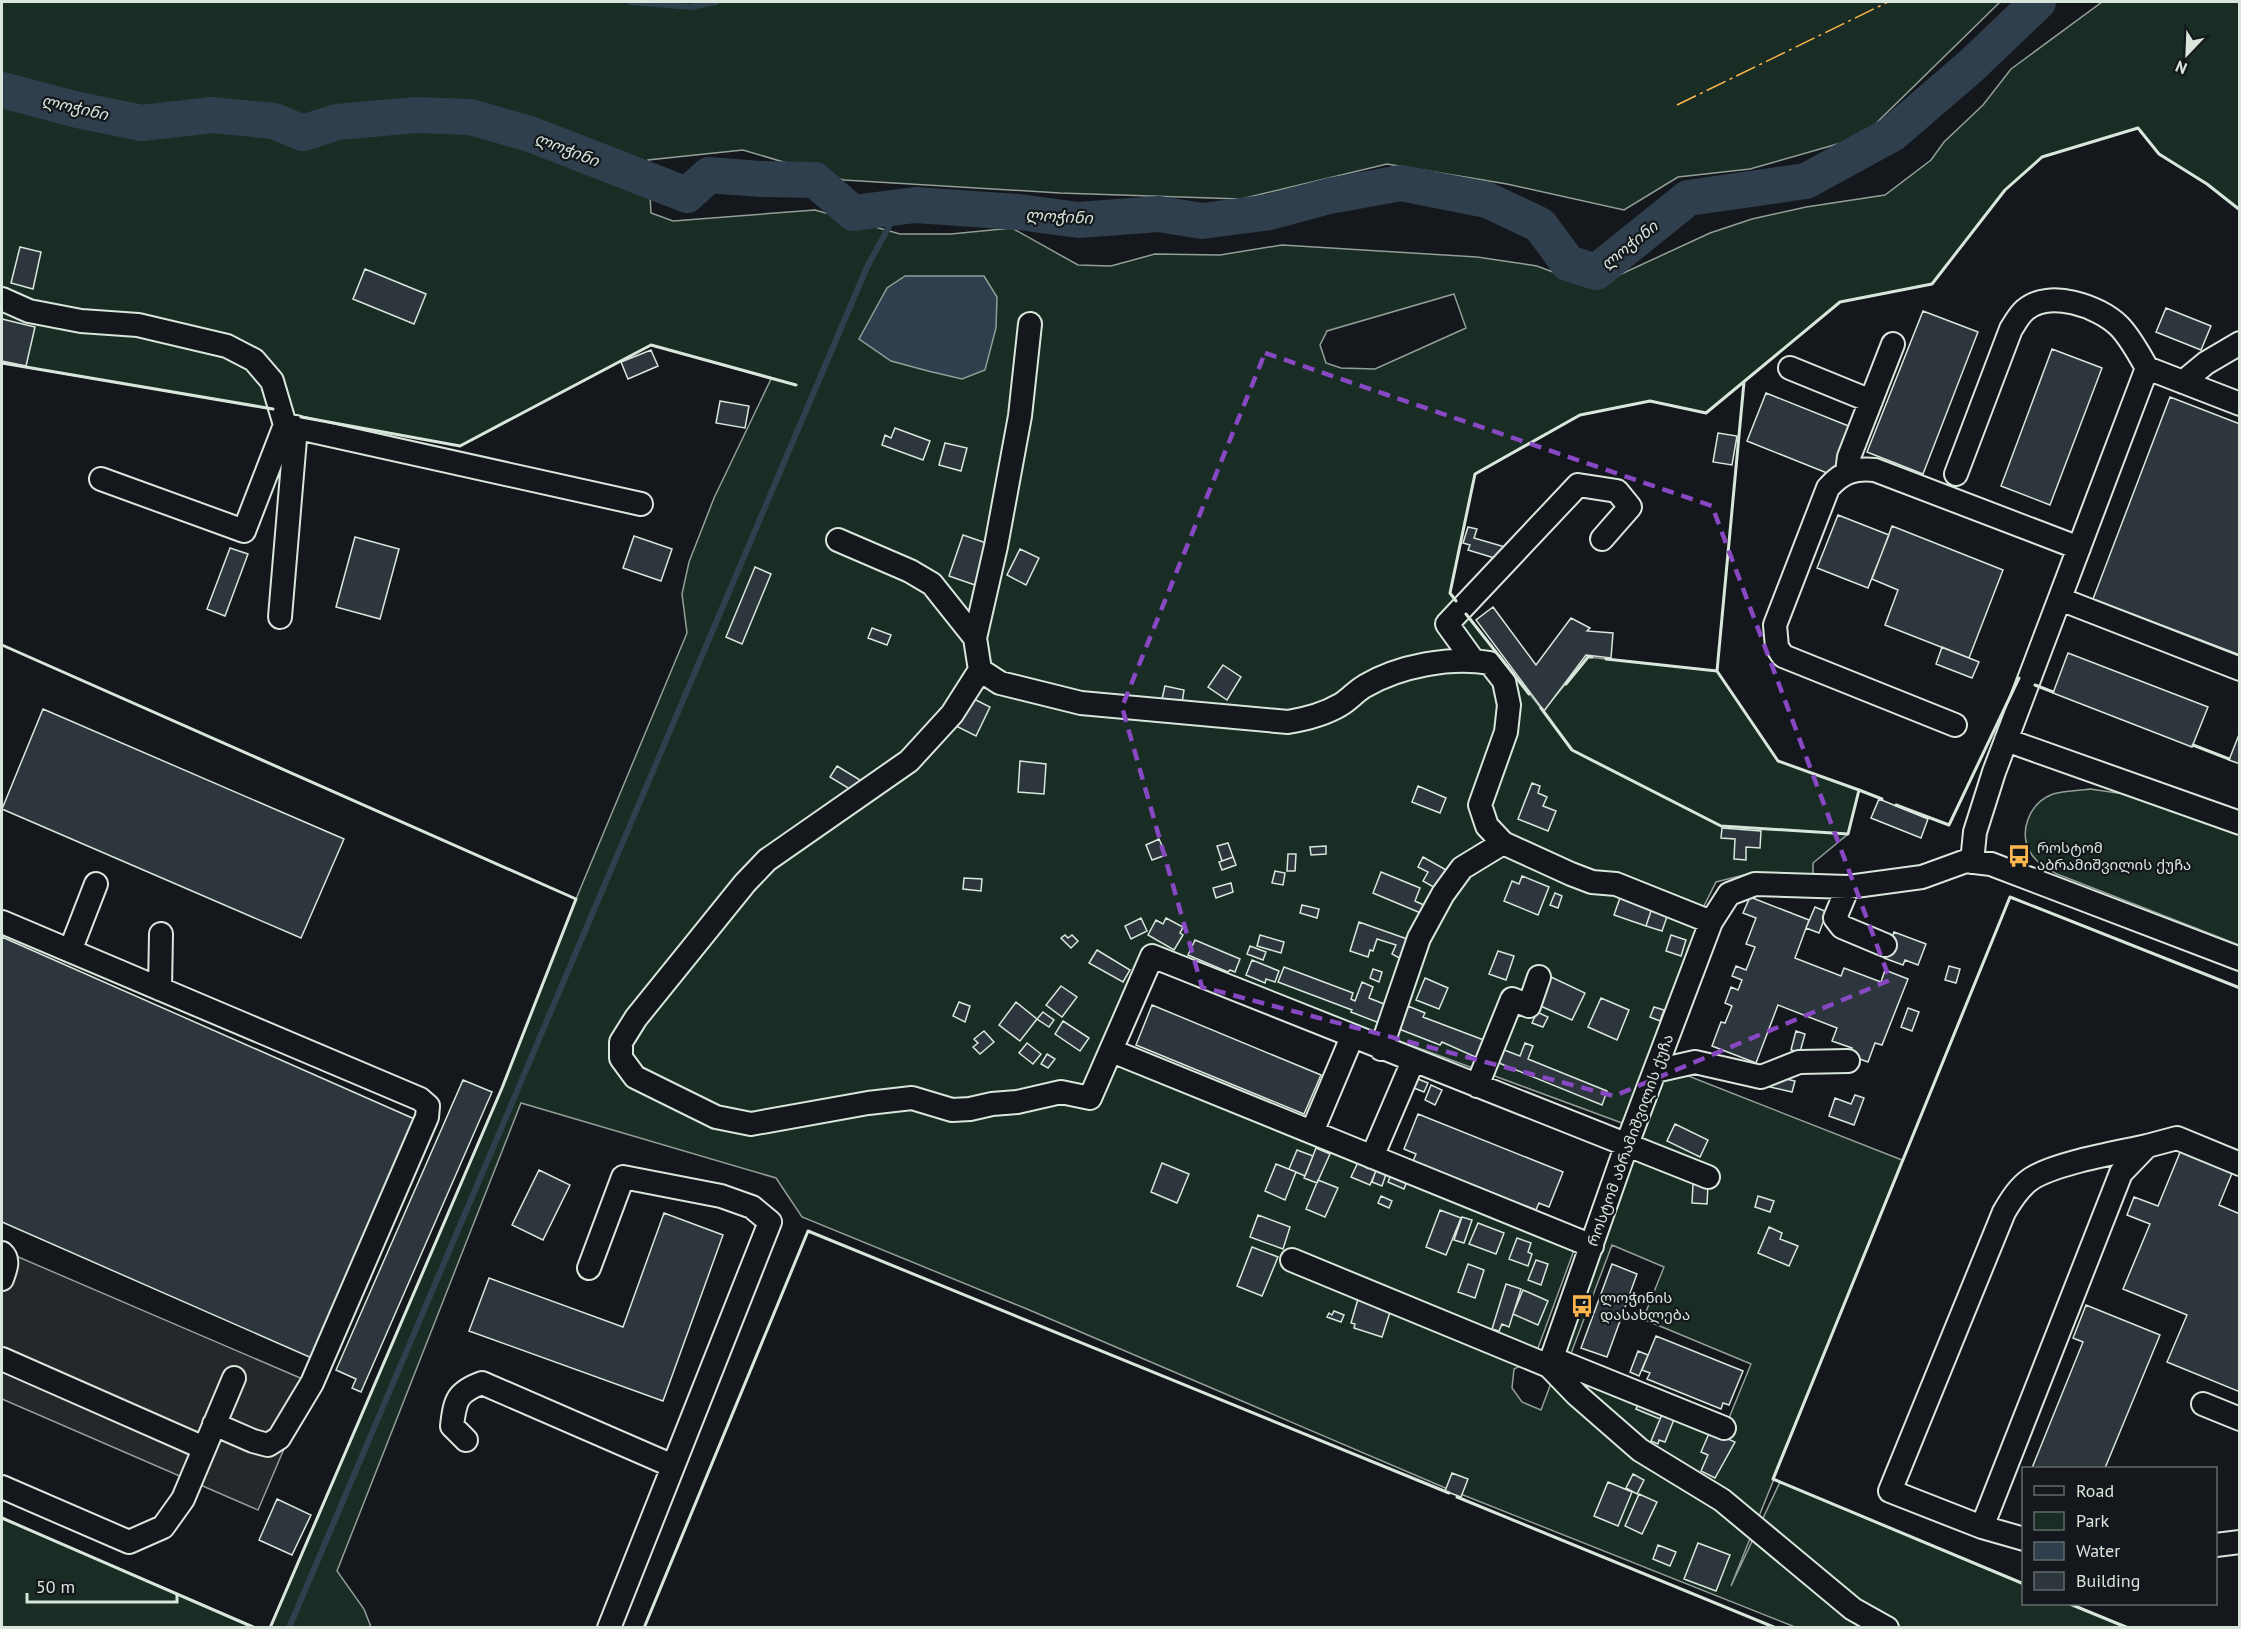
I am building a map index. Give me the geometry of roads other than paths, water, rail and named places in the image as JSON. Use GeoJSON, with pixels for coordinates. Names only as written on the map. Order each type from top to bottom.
{"type":"FeatureCollection","features":[{"type":"Feature","properties":{"kind":"street"},"geometry":{"type":"LineString","coordinates":[[2,299],[29,311],[81,321],[138,325],[227,346],[254,360],[272,381],[290,426],[280,616]]}},
{"type":"Feature","properties":{"kind":"street"},"geometry":{"type":"LineString","coordinates":[[1956,474],[2011,329],[2026,309],[2045,301],[2058,300],[2096,310],[2119,325],[2147,368],[2240,404]]}},
{"type":"Feature","properties":{"kind":"street"},"geometry":{"type":"LineString","coordinates":[[1030,324],[1020,416],[996,546],[975,638],[981,670],[952,714],[909,760],[782,848],[745,883],[636,1018],[621,1042],[621,1058],[635,1077],[716,1117],[752,1124],[868,1103],[912,1098],[951,1110],[970,1109],[1061,1092],[1090,1098],[1152,956],[1381,1049],[1708,1177]]}},
{"type":"Feature","properties":{"kind":"street"},"geometry":{"type":"LineString","coordinates":[[2183,382],[2206,363],[2240,343]]}},
{"type":"Feature","properties":{"kind":"street"},"geometry":{"type":"LineString","coordinates":[[1847,472],[1849,458],[1893,344]]}},
{"type":"Feature","properties":{"kind":"street"},"geometry":{"type":"LineString","coordinates":[[1790,368],[1871,401]]}},
{"type":"Feature","properties":{"kind":"street"},"geometry":{"type":"LineString","coordinates":[[2147,368],[2006,740],[1975,832],[1972,862],[1991,864],[2240,959]]}},
{"type":"Feature","properties":{"kind":"street"},"geometry":{"type":"LineString","coordinates":[[100,479],[244,531],[290,426]]}},
{"type":"Feature","properties":{"kind":"street"},"geometry":{"type":"LineString","coordinates":[[290,426],[641,504]]}},
{"type":"Feature","properties":{"kind":"street"},"geometry":{"type":"LineString","coordinates":[[1955,725],[1783,656],[1777,646],[1775,625],[1828,488],[1838,477],[1847,472],[1859,468],[1875,470],[2079,548]]}},
{"type":"Feature","properties":{"kind":"street"},"geometry":{"type":"LineString","coordinates":[[1473,660],[1447,624],[1578,485],[1617,491],[1630,507],[1602,540]]}},
{"type":"Feature","properties":{"kind":"street"},"geometry":{"type":"LineString","coordinates":[[838,540],[932,584],[975,638]]}},
{"type":"Feature","properties":{"kind":"street"},"geometry":{"type":"LineString","coordinates":[[2060,599],[2240,669]]}},
{"type":"Feature","properties":{"kind":"street"},"geometry":{"type":"LineString","coordinates":[[981,670],[1000,683],[1081,703],[1288,722],[1311,718],[1341,705],[1364,686],[1398,670],[1473,660],[1490,663],[1504,681],[1509,705],[1506,732],[1480,805],[1487,826],[1503,843],[1571,874],[1592,882],[1616,884],[1711,922]]}},
{"type":"Feature","properties":{"kind":"street"},"geometry":{"type":"LineString","coordinates":[[2006,740],[2240,823]]}},
{"type":"Feature","properties":{"kind":"street"},"geometry":{"type":"LineString","coordinates":[[1381,1049],[1419,938],[1443,894],[1462,868],[1503,843]]}},
{"type":"Feature","properties":{"kind":"street","name":"როსტომ აბრამიშვილის ქუჩა"},"geometry":{"type":"LineString","coordinates":[[1550,1362],[1627,1144],[1711,922],[1729,894],[1755,884],[1848,887],[1922,877],[1966,861],[1972,862]]}},
{"type":"Feature","properties":{"kind":"street"},"geometry":{"type":"LineString","coordinates":[[70,951],[96,884]]}},
{"type":"Feature","properties":{"kind":"street"},"geometry":{"type":"LineString","coordinates":[[1848,887],[1835,918],[1842,927],[1885,945]]}},
{"type":"Feature","properties":{"kind":"street"},"geometry":{"type":"LineString","coordinates":[[2,922],[420,1099],[428,1106],[427,1117],[312,1383],[279,1438],[268,1444],[253,1442],[214,1424]]}},
{"type":"Feature","properties":{"kind":"street"},"geometry":{"type":"LineString","coordinates":[[160,989],[161,934]]}},
{"type":"Feature","properties":{"kind":"street"},"geometry":{"type":"LineString","coordinates":[[1477,1086],[1512,999],[1529,1006],[1539,977]]}},
{"type":"Feature","properties":{"kind":"street"},"geometry":{"type":"LineString","coordinates":[[1312,1132],[1352,1037]]}},
{"type":"Feature","properties":{"kind":"street"},"geometry":{"type":"LineString","coordinates":[[1112,1051],[1592,1246]]}},
{"type":"Feature","properties":{"kind":"street"},"geometry":{"type":"LineString","coordinates":[[1372,1156],[1413,1061]]}},
{"type":"Feature","properties":{"kind":"street"},"geometry":{"type":"LineString","coordinates":[[1655,1071],[1695,1062],[1761,1077],[1799,1062],[1848,1061]]}},
{"type":"Feature","properties":{"kind":"street"},"geometry":{"type":"LineString","coordinates":[[2022,1538],[1982,1527],[1890,1491],[2004,1212],[2014,1196],[2030,1180],[2051,1169],[2177,1138],[2240,1164]]}},
{"type":"Feature","properties":{"kind":"street"},"geometry":{"type":"LineString","coordinates":[[1982,1527],[2116,1184],[2121,1173],[2147,1146]]}},
{"type":"Feature","properties":{"kind":"street"},"geometry":{"type":"LineString","coordinates":[[589,1268],[623,1177],[721,1196],[752,1207],[770,1222],[609,1628]]}},
{"type":"Feature","properties":{"kind":"street"},"geometry":{"type":"LineString","coordinates":[[2,1252],[7,1267],[2,1279]]}},
{"type":"Feature","properties":{"kind":"street"},"geometry":{"type":"LineString","coordinates":[[1292,1260],[1724,1428]]}},
{"type":"Feature","properties":{"kind":"street"},"geometry":{"type":"LineString","coordinates":[[2,1359],[204,1448]]}},
{"type":"Feature","properties":{"kind":"street"},"geometry":{"type":"LineString","coordinates":[[1550,1362],[1577,1395],[1641,1450],[1722,1500],[1853,1610],[1887,1628]]}},
{"type":"Feature","properties":{"kind":"street"},"geometry":{"type":"LineString","coordinates":[[2,1487],[129,1542],[163,1527],[183,1499],[234,1378]]}},
{"type":"Feature","properties":{"kind":"street"},"geometry":{"type":"LineString","coordinates":[[466,1440],[452,1426],[455,1405],[464,1390],[482,1383],[673,1466]]}},
{"type":"Feature","properties":{"kind":"street"},"geometry":{"type":"LineString","coordinates":[[2203,1404],[2240,1419]]}},
{"type":"Feature","properties":{"kind":"street"},"geometry":{"type":"LineString","coordinates":[[2217,1545],[2240,1542]]}},
{"type":"Feature","properties":{"kind":"water"},"geometry":{"type":"Polygon","coordinates":[[[905,276],[984,276],[997,297],[996,328],[985,370],[962,379],[928,371],[891,361],[859,339],[887,288],[905,276]]]}},
{"type":"Feature","properties":{"kind":"waterway"},"geometry":{"type":"LineString","coordinates":[[631,2],[691,7],[716,2]]}},
{"type":"Feature","properties":{"kind":"waterway","name":"ლოჭინი"},"geometry":{"type":"LineString","coordinates":[[2,90],[78,110],[142,123],[212,115],[274,121],[303,133],[337,122],[416,115],[470,117],[530,134],[687,195],[709,175],[815,180],[853,213],[915,205],[1019,212],[1078,220],[1159,214],[1202,221],[1270,212],[1329,196],[1401,183],[1487,200],[1540,225],[1568,263],[1596,272],[1688,198],[1806,181],[1892,134],[1971,66],[2038,2]]}},
{"type":"Feature","properties":{"kind":"waterway"},"geometry":{"type":"LineString","coordinates":[[289,1628],[867,267],[892,221],[915,205]]}},
{"type":"Feature","properties":{"kind":"place","name":"როსტომ აბრამიშვილის ქუჩა"},"geometry":{"type":"Point","coordinates":[2019,856]}},
{"type":"Feature","properties":{"kind":"place","name":"ლოჭინის დასახლება"},"geometry":{"type":"Point","coordinates":[1582,1306]}}]}
